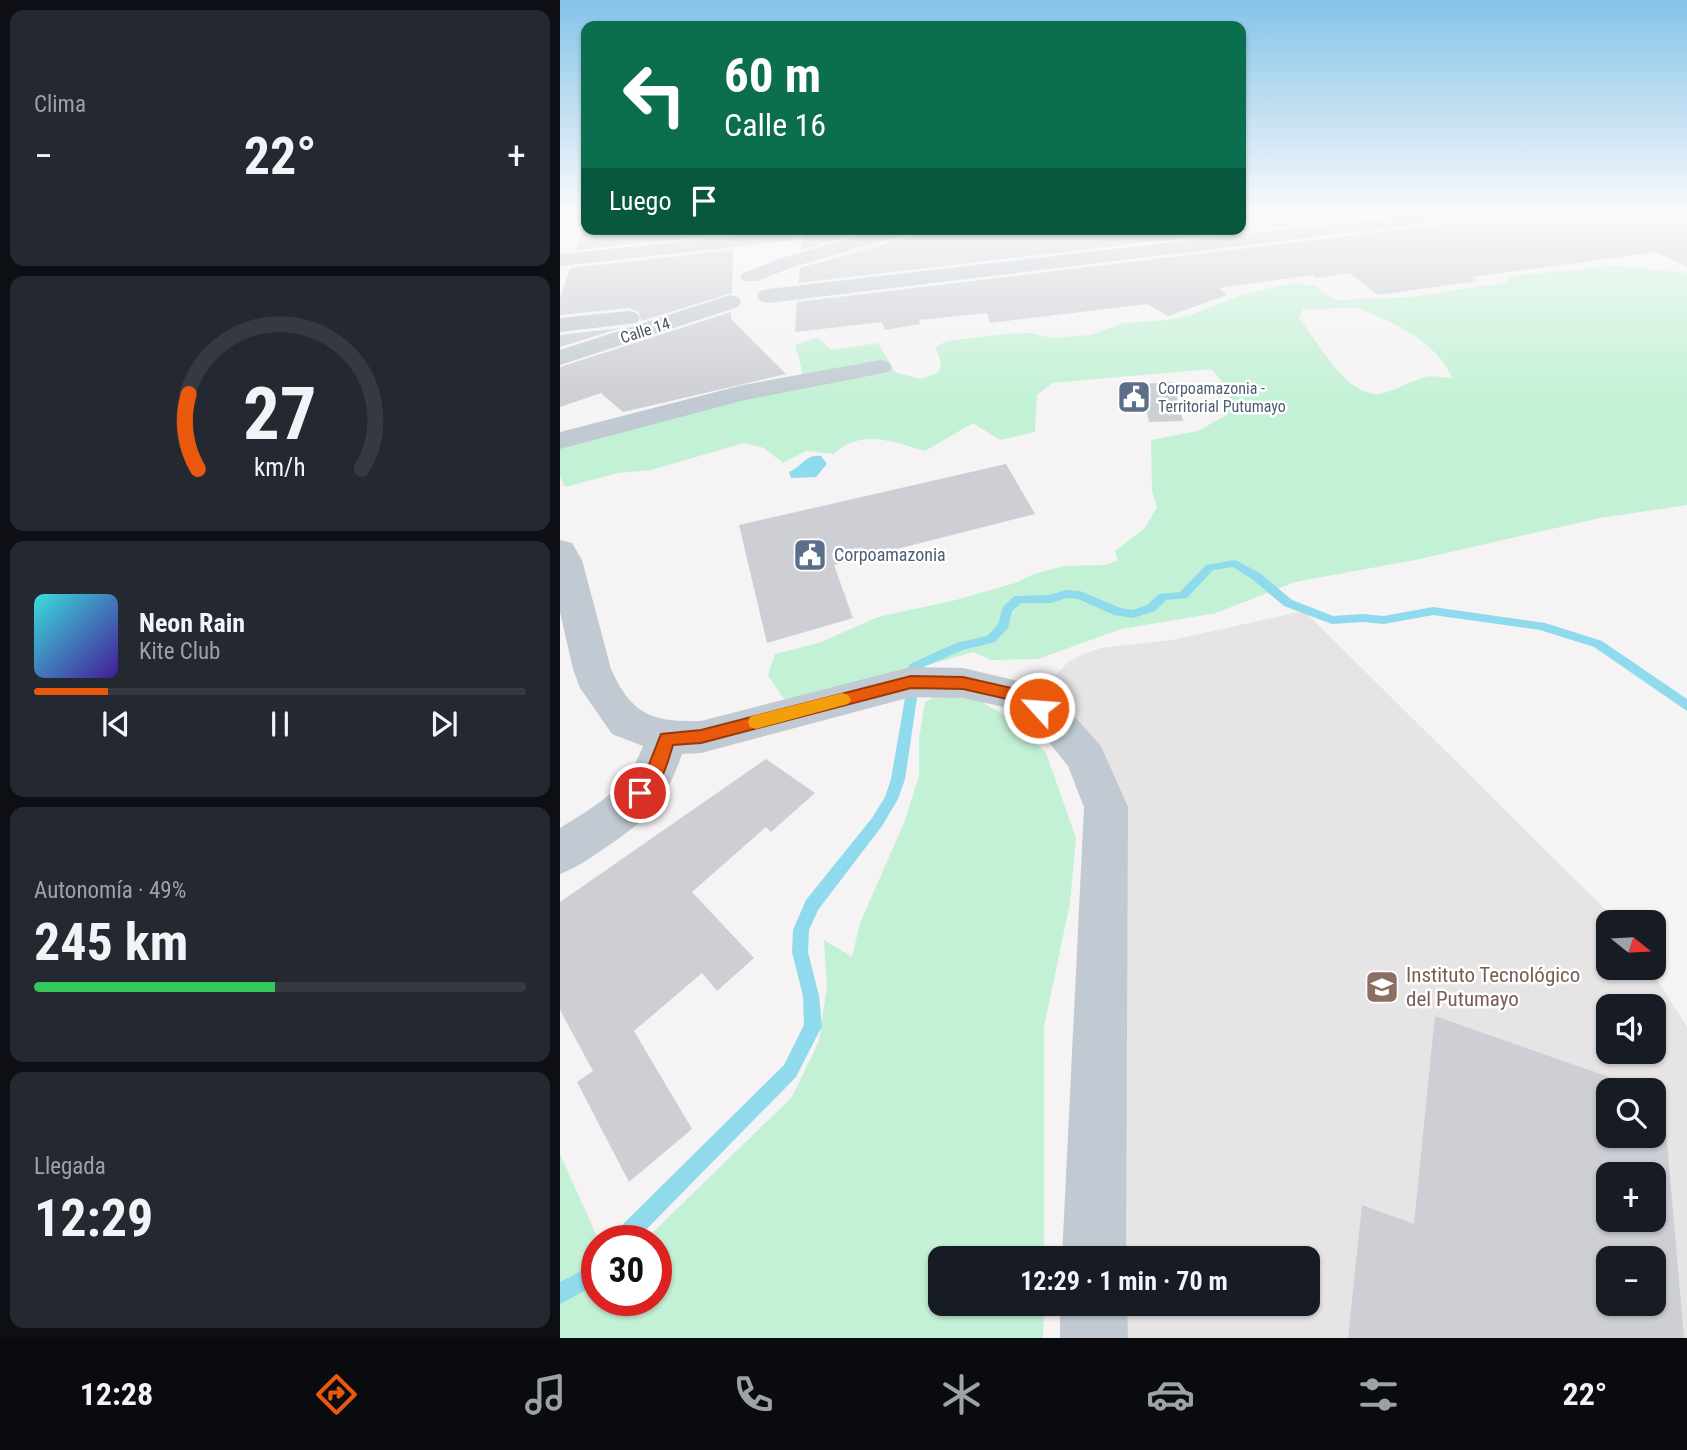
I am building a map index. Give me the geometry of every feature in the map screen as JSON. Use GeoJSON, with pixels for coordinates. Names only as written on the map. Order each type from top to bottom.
{"type":"FeatureCollection","features":[{"type":"Feature","properties":{"kind":"street"},"geometry":{"type":"LineString","coordinates":[[768,296],[776,292],[780,286],[779,282],[750,277],[726,282],[722,297],[768,296],[924,276]]}},
{"type":"Feature","properties":{"kind":"street","name":"Calle 14"},"geometry":{"type":"LineString","coordinates":[[560,341],[629,318],[722,297]]}},
{"type":"Feature","properties":{"kind":"street","name":"Calle 14"},"geometry":{"type":"LineString","coordinates":[[560,358],[722,297]]}},
{"type":"Feature","properties":{"kind":"street"},"geometry":{"type":"LineString","coordinates":[[560,325],[629,318]]}},
{"type":"Feature","properties":{"kind":"street"},"geometry":{"type":"LineString","coordinates":[[560,441],[743,393],[880,367]]}},
{"type":"Feature","properties":{"kind":"street"},"geometry":{"type":"LineString","coordinates":[[562,557],[592,669],[600,688],[626,723],[667,738],[701,737],[911,682],[963,683],[1025,697],[1053,719],[1086,758],[1106,807],[1094,1246]]}},
{"type":"Feature","properties":{"kind":"street"},"geometry":{"type":"LineString","coordinates":[[560,853],[627,809],[653,776],[667,738]]}},
{"type":"Feature","properties":{"kind":"street"},"geometry":{"type":"LineString","coordinates":[[1094,1316],[1094,1338]]}},
{"type":"Feature","properties":{"kind":"shaded area","name":"Instituto Tecnológico del Putumayo"},"geometry":{"type":"Polygon","coordinates":[[[1304,611],[1606,910],[1596,910],[1596,980],[1658,980],[1687,1027],[1687,1338],[1094,1338],[1094,1316],[1320,1316],[1320,1246],[1094,1246],[1106,807],[1034,686],[1056,675],[1067,663],[1081,655],[1101,648],[1172,640],[1304,611]]]}},
{"type":"Feature","properties":{"kind":"green space"},"geometry":{"type":"Polygon","coordinates":[[[1511,276],[1687,276],[1687,505],[1600,518],[1415,560],[1295,582],[1216,613],[1121,629],[1038,659],[991,660],[973,652],[815,698],[784,699],[768,675],[775,654],[819,643],[878,617],[956,600],[1015,583],[1034,574],[1064,566],[1105,565],[1118,560],[1115,551],[1145,528],[1157,507],[1152,490],[1151,440],[1198,431],[1228,414],[1221,380],[1211,369],[1052,383],[1037,395],[1035,432],[1000,440],[973,423],[925,451],[890,441],[866,439],[844,446],[834,454],[806,451],[783,463],[764,448],[744,443],[651,470],[618,473],[565,487],[560,476],[560,448],[800,384],[802,370],[795,345],[818,337],[831,350],[878,343],[895,372],[920,379],[939,372],[941,362],[935,347],[947,341],[1005,334],[1031,333],[1052,338],[1090,335],[1124,323],[1167,320],[1190,315],[1242,295],[1292,283],[1317,286],[1324,294],[1339,300],[1410,297],[1505,283],[1511,276]],[[1357,308],[1303,309],[1299,319],[1336,368],[1358,388],[1371,393],[1384,393],[1425,377],[1452,378],[1436,353],[1398,326],[1357,308]]]}},
{"type":"Feature","properties":{"kind":"green space"},"geometry":{"type":"Polygon","coordinates":[[[937,695],[975,698],[1014,721],[1046,753],[1076,838],[1070,903],[1044,1027],[1044,1246],[928,1246],[928,1316],[1044,1316],[1043,1338],[560,1338],[560,1154],[592,1225],[581,1225],[581,1316],[672,1316],[672,1225],[660,1225],[792,1097],[819,1041],[827,986],[824,940],[852,957],[860,923],[904,823],[919,776],[919,739],[925,702],[937,695]]]}},
{"type":"Feature","properties":{"kind":"water"},"geometry":{"type":"Polygon","coordinates":[[[821,456],[827,464],[816,477],[791,478],[789,472],[811,457],[821,456]]]}},
{"type":"Feature","properties":{"kind":"building"},"geometry":{"type":"Polygon","coordinates":[[[567,276],[732,276],[732,293],[641,321],[639,312],[629,308],[560,315],[560,298],[567,276]]]}},
{"type":"Feature","properties":{"kind":"building"},"geometry":{"type":"Polygon","coordinates":[[[799,276],[854,276],[798,283],[799,276]]]}},
{"type":"Feature","properties":{"kind":"building"},"geometry":{"type":"Polygon","coordinates":[[[1010,276],[1302,276],[1219,288],[1227,295],[1168,316],[1147,304],[990,323],[987,313],[919,320],[920,324],[885,330],[882,322],[795,332],[797,302],[1010,276]]]}},
{"type":"Feature","properties":{"kind":"building"},"geometry":{"type":"Polygon","coordinates":[[[1354,276],[1476,276],[1472,277],[1477,281],[1378,295],[1354,276]]]}},
{"type":"Feature","properties":{"kind":"building"},"geometry":{"type":"Polygon","coordinates":[[[731,312],[731,319],[786,374],[623,412],[601,393],[560,407],[560,367],[731,312]]]}},
{"type":"Feature","properties":{"kind":"building"},"geometry":{"type":"Polygon","coordinates":[[[621,328],[560,347],[560,335],[621,328]]]}},
{"type":"Feature","properties":{"kind":"building"},"geometry":{"type":"Polygon","coordinates":[[[1173,382],[1183,421],[1149,422],[1141,384],[1173,382]]]}},
{"type":"Feature","properties":{"kind":"building","name":"Corpoamazonia"},"geometry":{"type":"Polygon","coordinates":[[[1006,464],[1035,514],[834,565],[853,618],[767,643],[739,525],[1006,464]]]}},
{"type":"Feature","properties":{"kind":"building"},"geometry":{"type":"Polygon","coordinates":[[[766,759],[815,793],[771,832],[766,827],[692,892],[754,958],[717,991],[702,973],[634,1031],[692,1129],[629,1182],[577,1082],[593,1071],[560,1010],[560,902],[766,759]]]}},
{"type":"Feature","properties":{"kind":"building"},"geometry":{"type":"Polygon","coordinates":[[[1435,1016],[1612,1078],[1596,1078],[1596,1148],[1666,1148],[1666,1131],[1684,1338],[1348,1338],[1362,1205],[1414,1224],[1435,1016]]]}},
{"type":"Feature","properties":{"kind":"waterway"},"geometry":{"type":"LineString","coordinates":[[914,667],[960,646],[991,639],[1004,625],[1007,610],[1018,599],[1051,599],[1065,594],[1080,595],[1118,612],[1133,614],[1151,608],[1163,597],[1183,595],[1210,567],[1235,563],[1256,576],[1288,603],[1332,620],[1384,620],[1433,611],[1541,626],[1598,644],[1687,706]]}},
{"type":"Feature","properties":{"kind":"waterway"},"geometry":{"type":"LineString","coordinates":[[636,1225],[790,1071],[813,1026],[811,996],[800,952],[801,930],[812,905],[877,822],[891,799],[898,779],[911,698]]}},
{"type":"Feature","properties":{"kind":"waterway"},"geometry":{"type":"LineString","coordinates":[[560,1293],[581,1282]]}},
{"type":"Feature","properties":{"kind":"slow traffic"},"geometry":{"type":"LineString","coordinates":[[756,722],[842,700]]}},
{"type":"Feature","properties":{"kind":"place","name":"Corpoamazonia - Territorial Putumayo"},"geometry":{"type":"Point","coordinates":[1134,397]}},
{"type":"Feature","properties":{"kind":"place","name":"Corpoamazonia"},"geometry":{"type":"Point","coordinates":[810,555]}},
{"type":"Feature","properties":{"kind":"place","name":"Instituto Tecnológico del Putumayo"},"geometry":{"type":"Point","coordinates":[1382,987]}},
{"type":"Feature","properties":{"kind":"route"},"geometry":{"type":"LineString","coordinates":[[640,793],[653,776],[667,738],[701,737],[911,682],[963,683],[1025,697],[1039,708]]}}]}
